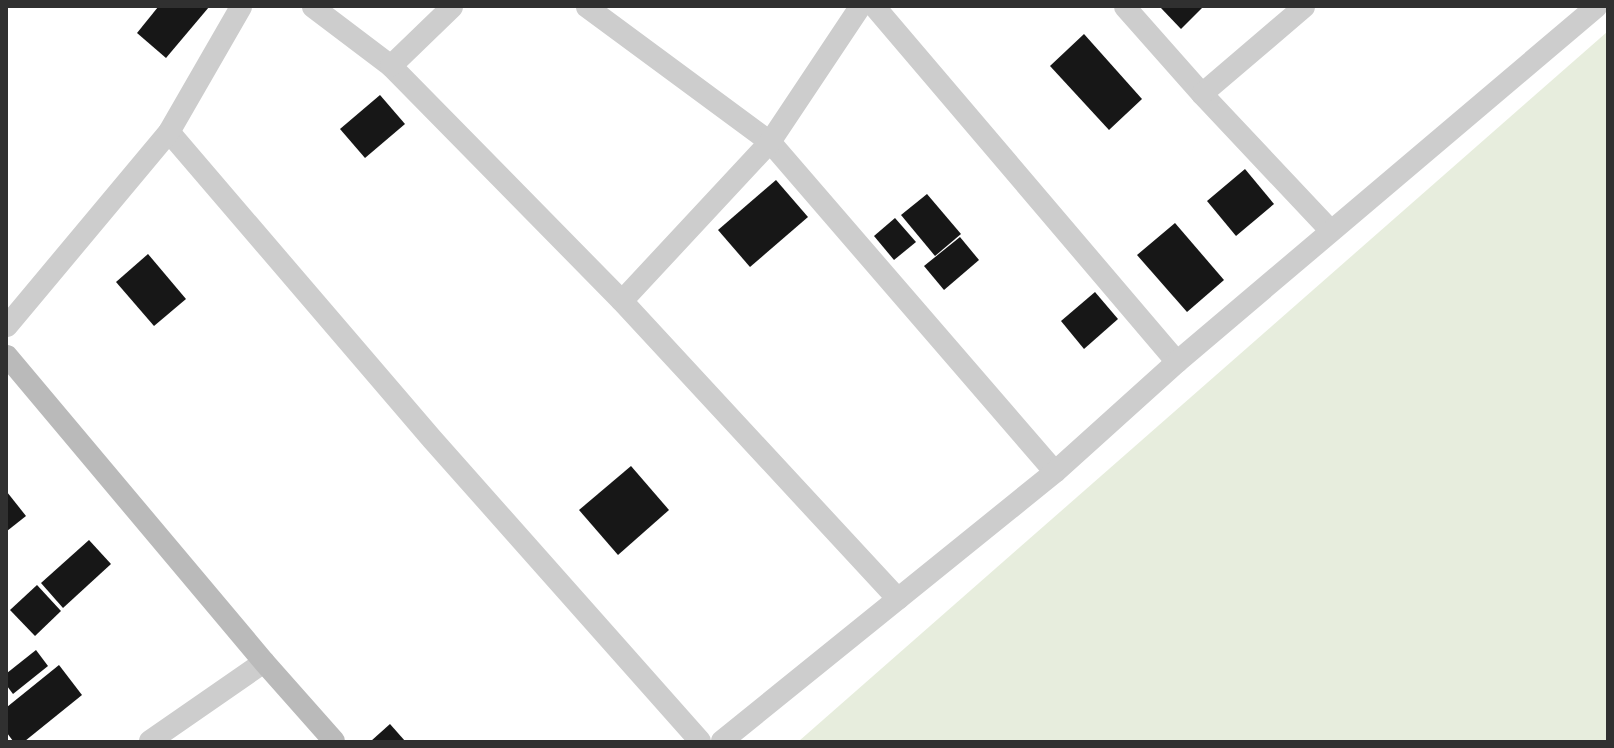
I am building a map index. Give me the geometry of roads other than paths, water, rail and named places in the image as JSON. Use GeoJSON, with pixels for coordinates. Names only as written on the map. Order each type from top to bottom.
{"type":"FeatureCollection","features":[{"type":"Feature","properties":{"kind":"main road"},"geometry":{"type":"LineString","coordinates":[[7,356],[264,662],[334,741]]}},
{"type":"Feature","properties":{"kind":"street"},"geometry":{"type":"LineString","coordinates":[[7,326],[169,132],[241,7]]}},
{"type":"Feature","properties":{"kind":"street"},"geometry":{"type":"LineString","coordinates":[[313,7],[391,66],[622,300],[898,599]]}},
{"type":"Feature","properties":{"kind":"street"},"geometry":{"type":"LineString","coordinates":[[391,66],[452,7]]}},
{"type":"Feature","properties":{"kind":"street"},"geometry":{"type":"LineString","coordinates":[[587,7],[770,142],[1055,472]]}},
{"type":"Feature","properties":{"kind":"street"},"geometry":{"type":"LineString","coordinates":[[622,300],[770,142],[860,7]]}},
{"type":"Feature","properties":{"kind":"street"},"geometry":{"type":"LineString","coordinates":[[875,7],[1176,362]]}},
{"type":"Feature","properties":{"kind":"street"},"geometry":{"type":"LineString","coordinates":[[1125,7],[1202,94],[1331,231]]}},
{"type":"Feature","properties":{"kind":"street"},"geometry":{"type":"LineString","coordinates":[[1202,94],[1304,7]]}},
{"type":"Feature","properties":{"kind":"street"},"geometry":{"type":"LineString","coordinates":[[722,741],[1055,472],[1176,362],[1596,7]]}},
{"type":"Feature","properties":{"kind":"street"},"geometry":{"type":"LineString","coordinates":[[169,132],[432,440],[700,741]]}},
{"type":"Feature","properties":{"kind":"street"},"geometry":{"type":"LineString","coordinates":[[150,741],[264,662]]}}]}
